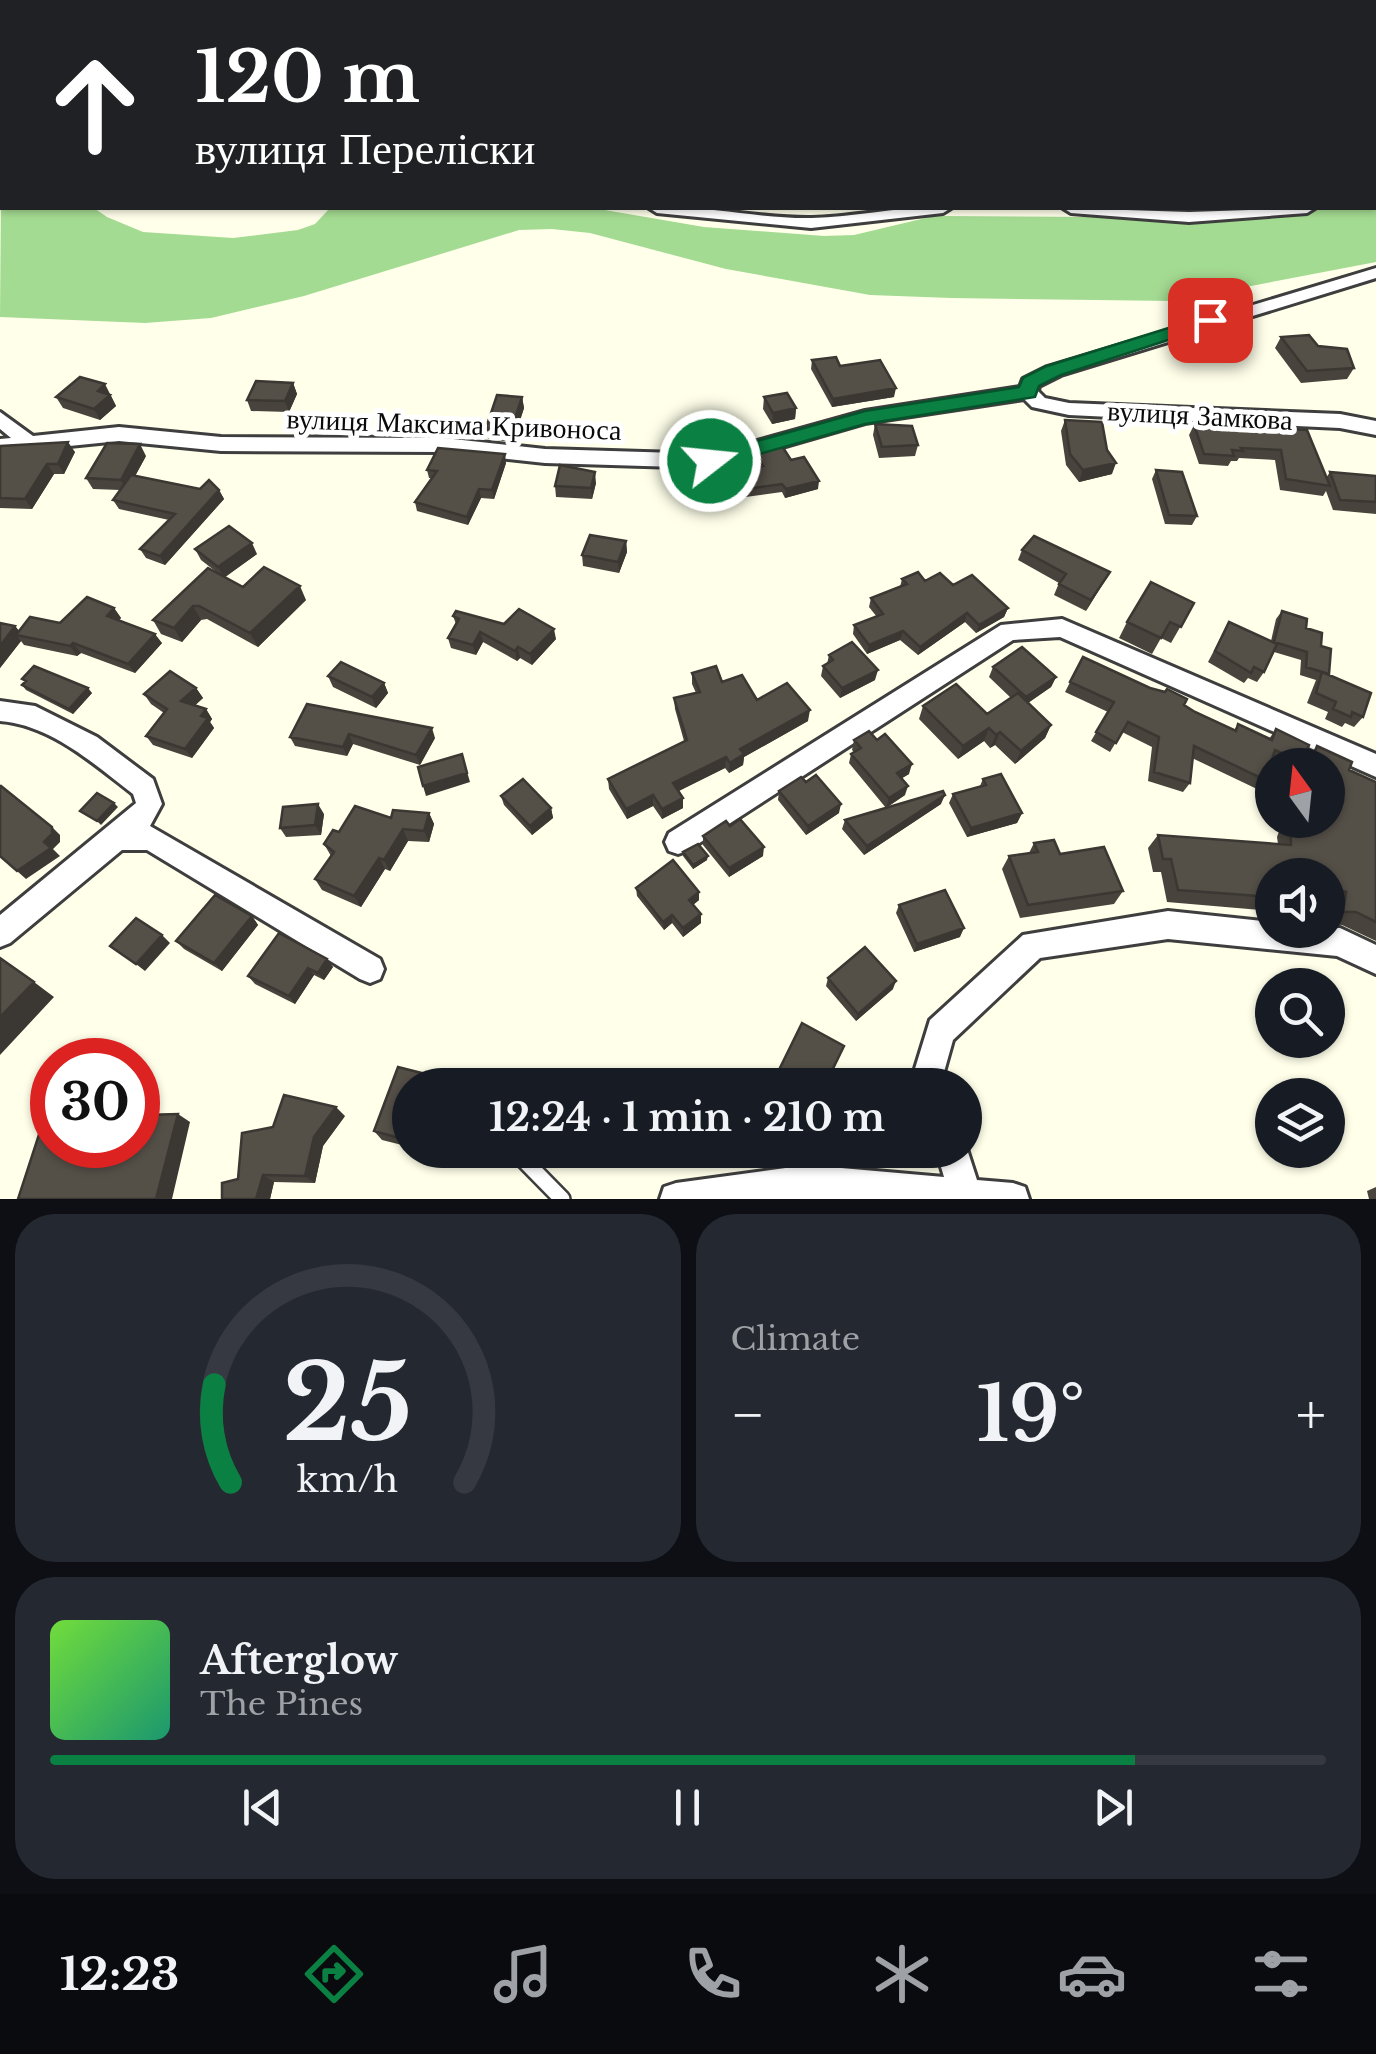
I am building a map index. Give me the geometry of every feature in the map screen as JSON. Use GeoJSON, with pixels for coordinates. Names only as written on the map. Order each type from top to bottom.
{"type":"FeatureCollection","features":[{"type":"Feature","properties":{"kind":"street"},"geometry":{"type":"LineString","coordinates":[[678,210],[811,223],[925,210]]}},
{"type":"Feature","properties":{"kind":"street"},"geometry":{"type":"LineString","coordinates":[[1098,210],[1190,217],[1281,210]]}},
{"type":"Feature","properties":{"kind":"street"},"geometry":{"type":"LineString","coordinates":[[1028,392],[1030,382],[1054,370],[1376,273]]}},
{"type":"Feature","properties":{"kind":"street","name":"вулиця Замкова"},"geometry":{"type":"LineString","coordinates":[[1028,392],[1039,403],[1069,409],[1340,422],[1376,428]]}},
{"type":"Feature","properties":{"kind":"street","name":"вулиця Максима Кривоноса"},"geometry":{"type":"LineString","coordinates":[[0,446],[120,434],[221,444],[444,446],[546,456],[710,461],[865,418],[1028,392]]}},
{"type":"Feature","properties":{"kind":"street"},"geometry":{"type":"LineString","coordinates":[[0,419],[28,442]]}},
{"type":"Feature","properties":{"kind":"street"},"geometry":{"type":"LineString","coordinates":[[678,842],[1009,632],[1062,628],[1376,766]]}},
{"type":"Feature","properties":{"kind":"street"},"geometry":{"type":"LineString","coordinates":[[0,711],[26,714],[88,745],[144,786],[149,804],[143,816],[0,933]]}},
{"type":"Feature","properties":{"kind":"street"},"geometry":{"type":"LineString","coordinates":[[117,838],[150,838],[370,969]]}},
{"type":"Feature","properties":{"kind":"street"},"geometry":{"type":"LineString","coordinates":[[931,1068],[941,1031],[1032,945],[1168,925],[1340,942],[1376,960]]}},
{"type":"Feature","properties":{"kind":"street"},"geometry":{"type":"LineString","coordinates":[[957,1168],[965,1193]]}},
{"type":"Feature","properties":{"kind":"street"},"geometry":{"type":"LineString","coordinates":[[676,1199],[807,1181],[1013,1199]]}},
{"type":"Feature","properties":{"kind":"lane"},"geometry":{"type":"LineString","coordinates":[[532,1168],[562,1199]]}},
{"type":"Feature","properties":{"kind":"green space"},"geometry":{"type":"Polygon","coordinates":[[[1,210],[97,210],[143,232],[233,238],[298,230],[315,224],[328,210],[605,210],[704,227],[824,236],[854,235],[934,216],[1201,222],[1318,210],[1376,210],[1376,262],[1173,301],[870,295],[726,269],[590,233],[552,229],[519,230],[304,296],[211,318],[145,323],[0,317],[1,210]]]}},
{"type":"Feature","properties":{"kind":"building"},"geometry":{"type":"Polygon","coordinates":[[[1309,335],[1318,346],[1347,349],[1354,368],[1307,371],[1281,337],[1309,335]]]}},
{"type":"Feature","properties":{"kind":"building"},"geometry":{"type":"Polygon","coordinates":[[[836,357],[840,366],[880,360],[896,388],[833,399],[812,360],[836,357]]]}},
{"type":"Feature","properties":{"kind":"building"},"geometry":{"type":"Polygon","coordinates":[[[80,377],[105,384],[98,391],[110,395],[94,409],[56,397],[80,377]]]}},
{"type":"Feature","properties":{"kind":"building"},"geometry":{"type":"Polygon","coordinates":[[[256,381],[293,383],[285,401],[247,400],[256,381]]]}},
{"type":"Feature","properties":{"kind":"building"},"geometry":{"type":"Polygon","coordinates":[[[787,393],[796,408],[773,413],[764,397],[787,393]]]}},
{"type":"Feature","properties":{"kind":"building"},"geometry":{"type":"Polygon","coordinates":[[[497,395],[522,397],[511,431],[486,428],[497,395]]]}},
{"type":"Feature","properties":{"kind":"building"},"geometry":{"type":"Polygon","coordinates":[[[1065,420],[1102,422],[1107,450],[1116,463],[1083,470],[1070,454],[1065,420]]]}},
{"type":"Feature","properties":{"kind":"building"},"geometry":{"type":"Polygon","coordinates":[[[875,424],[912,426],[918,445],[882,447],[875,424]]]}},
{"type":"Feature","properties":{"kind":"building"},"geometry":{"type":"Polygon","coordinates":[[[1194,425],[1307,430],[1330,486],[1286,479],[1281,450],[1241,448],[1243,451],[1232,450],[1234,456],[1204,454],[1194,425]]]}},
{"type":"Feature","properties":{"kind":"building"},"geometry":{"type":"Polygon","coordinates":[[[68,442],[58,464],[47,464],[25,499],[0,498],[0,446],[68,442]]]}},
{"type":"Feature","properties":{"kind":"building"},"geometry":{"type":"Polygon","coordinates":[[[107,443],[140,444],[121,480],[86,478],[107,443]]]}},
{"type":"Feature","properties":{"kind":"building"},"geometry":{"type":"Polygon","coordinates":[[[780,443],[791,460],[804,457],[819,481],[786,489],[782,484],[731,491],[724,471],[763,466],[754,451],[780,443]]]}},
{"type":"Feature","properties":{"kind":"building"},"geometry":{"type":"Polygon","coordinates":[[[438,448],[505,454],[492,490],[479,489],[467,517],[415,502],[437,471],[427,470],[438,448]]]}},
{"type":"Feature","properties":{"kind":"building"},"geometry":{"type":"Polygon","coordinates":[[[560,465],[595,472],[591,488],[555,486],[560,465]]]}},
{"type":"Feature","properties":{"kind":"building"},"geometry":{"type":"Polygon","coordinates":[[[1156,470],[1182,472],[1197,516],[1169,515],[1156,470]]]}},
{"type":"Feature","properties":{"kind":"building"},"geometry":{"type":"Polygon","coordinates":[[[1330,472],[1376,476],[1376,502],[1340,500],[1330,472]]]}},
{"type":"Feature","properties":{"kind":"building"},"geometry":{"type":"Polygon","coordinates":[[[131,475],[200,489],[209,480],[219,490],[160,556],[140,549],[175,514],[113,500],[131,475]]]}},
{"type":"Feature","properties":{"kind":"building"},"geometry":{"type":"Polygon","coordinates":[[[229,526],[252,543],[218,567],[195,549],[229,526]]]}},
{"type":"Feature","properties":{"kind":"building"},"geometry":{"type":"Polygon","coordinates":[[[590,535],[626,541],[618,562],[582,555],[590,535]]]}},
{"type":"Feature","properties":{"kind":"building"},"geometry":{"type":"Polygon","coordinates":[[[1034,536],[1110,572],[1091,600],[1059,584],[1066,574],[1022,550],[1034,536]]]}},
{"type":"Feature","properties":{"kind":"building"},"geometry":{"type":"Polygon","coordinates":[[[264,567],[300,586],[250,633],[199,606],[193,606],[174,628],[153,620],[208,568],[243,587],[264,567]]]}},
{"type":"Feature","properties":{"kind":"building"},"geometry":{"type":"Polygon","coordinates":[[[918,572],[925,581],[940,573],[953,585],[972,575],[1008,608],[979,625],[967,613],[920,647],[903,631],[869,645],[854,625],[883,614],[871,598],[907,584],[902,579],[918,572]]]}},
{"type":"Feature","properties":{"kind":"building"},"geometry":{"type":"Polygon","coordinates":[[[1151,582],[1194,603],[1181,627],[1170,622],[1161,638],[1127,622],[1151,582]]]}},
{"type":"Feature","properties":{"kind":"building"},"geometry":{"type":"Polygon","coordinates":[[[87,597],[114,608],[107,616],[155,634],[128,664],[73,643],[70,646],[16,635],[30,617],[60,623],[87,597]]]}},
{"type":"Feature","properties":{"kind":"building"},"geometry":{"type":"Polygon","coordinates":[[[519,609],[554,629],[530,654],[518,647],[515,651],[480,632],[473,645],[448,638],[459,619],[453,616],[456,611],[504,624],[519,609]]]}},
{"type":"Feature","properties":{"kind":"building"},"geometry":{"type":"Polygon","coordinates":[[[1282,611],[1307,619],[1306,628],[1322,633],[1321,646],[1331,649],[1329,674],[1306,667],[1307,652],[1274,642],[1282,611]]]}},
{"type":"Feature","properties":{"kind":"building"},"geometry":{"type":"Polygon","coordinates":[[[1229,622],[1277,644],[1264,672],[1254,667],[1251,673],[1215,651],[1229,622]]]}},
{"type":"Feature","properties":{"kind":"building"},"geometry":{"type":"Polygon","coordinates":[[[0,623],[15,626],[0,646],[0,623]]]}},
{"type":"Feature","properties":{"kind":"building"},"geometry":{"type":"Polygon","coordinates":[[[852,642],[878,670],[842,688],[823,666],[833,660],[829,655],[852,642]]]}},
{"type":"Feature","properties":{"kind":"building"},"geometry":{"type":"Polygon","coordinates":[[[1022,647],[1056,677],[1026,697],[993,667],[1022,647]]]}},
{"type":"Feature","properties":{"kind":"building"},"geometry":{"type":"Polygon","coordinates":[[[1083,657],[1150,688],[1165,692],[1167,689],[1187,699],[1184,705],[1195,712],[1236,731],[1238,724],[1272,740],[1276,729],[1309,745],[1255,748],[1255,775],[1194,746],[1190,783],[1154,772],[1159,737],[1128,722],[1116,743],[1096,732],[1114,702],[1070,682],[1083,657]]]}},
{"type":"Feature","properties":{"kind":"building"},"geometry":{"type":"Polygon","coordinates":[[[341,662],[384,683],[372,697],[328,676],[341,662]]]}},
{"type":"Feature","properties":{"kind":"building"},"geometry":{"type":"Polygon","coordinates":[[[34,666],[88,688],[69,709],[22,685],[26,681],[22,679],[34,666]]]}},
{"type":"Feature","properties":{"kind":"building"},"geometry":{"type":"Polygon","coordinates":[[[716,666],[722,682],[742,675],[757,700],[787,683],[810,710],[740,749],[744,754],[730,763],[726,757],[673,783],[683,798],[662,809],[653,795],[626,809],[608,779],[687,740],[674,698],[700,692],[692,673],[716,666]]]}},
{"type":"Feature","properties":{"kind":"building"},"geometry":{"type":"Polygon","coordinates":[[[170,671],[196,688],[181,701],[206,709],[201,716],[208,718],[185,749],[146,736],[167,709],[144,694],[170,671]]]}},
{"type":"Feature","properties":{"kind":"building"},"geometry":{"type":"Polygon","coordinates":[[[1322,672],[1371,693],[1363,717],[1352,712],[1351,717],[1333,709],[1336,702],[1316,693],[1322,672]]]}},
{"type":"Feature","properties":{"kind":"building"},"geometry":{"type":"Polygon","coordinates":[[[956,684],[987,714],[1018,693],[1051,725],[1021,751],[1000,732],[996,735],[989,728],[963,746],[923,706],[956,684]]]}},
{"type":"Feature","properties":{"kind":"building"},"geometry":{"type":"Polygon","coordinates":[[[307,704],[432,728],[416,755],[349,734],[343,747],[290,737],[307,704]]]}},
{"type":"Feature","properties":{"kind":"building"},"geometry":{"type":"Polygon","coordinates":[[[869,731],[877,740],[885,734],[912,764],[897,773],[908,786],[889,798],[851,754],[861,748],[854,740],[869,731]]]}},
{"type":"Feature","properties":{"kind":"building"},"geometry":{"type":"Polygon","coordinates":[[[462,754],[467,773],[423,786],[418,767],[462,754]]]}},
{"type":"Feature","properties":{"kind":"building"},"geometry":{"type":"Polygon","coordinates":[[[1345,759],[1352,762],[1349,770],[1376,782],[1376,922],[1356,912],[1345,912],[1345,858],[1255,858],[1255,896],[1178,890],[1171,859],[1163,859],[1158,835],[1291,845],[1291,838],[1345,838],[1345,759]]]}},
{"type":"Feature","properties":{"kind":"building"},"geometry":{"type":"Polygon","coordinates":[[[1001,774],[1022,813],[971,828],[953,794],[986,785],[983,779],[1001,774]]]}},
{"type":"Feature","properties":{"kind":"building"},"geometry":{"type":"Polygon","coordinates":[[[816,775],[841,804],[808,826],[779,791],[801,777],[806,782],[816,775]]]}},
{"type":"Feature","properties":{"kind":"building"},"geometry":{"type":"Polygon","coordinates":[[[523,779],[551,808],[530,826],[501,796],[523,779]]]}},
{"type":"Feature","properties":{"kind":"building"},"geometry":{"type":"Polygon","coordinates":[[[1,786],[52,827],[52,834],[44,842],[51,848],[17,871],[0,856],[1,786]]]}},
{"type":"Feature","properties":{"kind":"building"},"geometry":{"type":"Polygon","coordinates":[[[943,791],[945,795],[867,846],[845,820],[943,791]]]}},
{"type":"Feature","properties":{"kind":"building"},"geometry":{"type":"Polygon","coordinates":[[[97,793],[114,803],[97,821],[80,811],[97,793]]]}},
{"type":"Feature","properties":{"kind":"building"},"geometry":{"type":"Polygon","coordinates":[[[318,804],[315,825],[280,828],[283,807],[318,804]]]}},
{"type":"Feature","properties":{"kind":"building"},"geometry":{"type":"Polygon","coordinates":[[[355,806],[391,818],[393,810],[429,813],[424,831],[403,829],[354,896],[315,879],[334,852],[324,844],[333,830],[339,832],[355,806]]]}},
{"type":"Feature","properties":{"kind":"building"},"geometry":{"type":"Polygon","coordinates":[[[740,819],[764,847],[729,868],[703,836],[726,821],[730,826],[740,819]]]}},
{"type":"Feature","properties":{"kind":"building"},"geometry":{"type":"Polygon","coordinates":[[[1054,840],[1060,854],[1104,847],[1123,891],[1028,905],[1009,856],[1038,852],[1034,843],[1054,840]]]}},
{"type":"Feature","properties":{"kind":"building"},"geometry":{"type":"Polygon","coordinates":[[[698,844],[708,856],[693,865],[683,852],[698,844]]]}},
{"type":"Feature","properties":{"kind":"building"},"geometry":{"type":"Polygon","coordinates":[[[673,860],[699,892],[689,900],[701,914],[683,928],[672,915],[663,922],[636,888],[673,860]]]}},
{"type":"Feature","properties":{"kind":"building"},"geometry":{"type":"Polygon","coordinates":[[[945,890],[964,928],[917,944],[899,905],[945,890]]]}},
{"type":"Feature","properties":{"kind":"building"},"geometry":{"type":"Polygon","coordinates":[[[215,895],[252,916],[214,963],[176,941],[215,895]]]}},
{"type":"Feature","properties":{"kind":"building"},"geometry":{"type":"Polygon","coordinates":[[[136,918],[162,935],[136,964],[110,946],[136,918]]]}},
{"type":"Feature","properties":{"kind":"building"},"geometry":{"type":"Polygon","coordinates":[[[279,933],[327,959],[318,973],[308,968],[289,996],[248,976],[279,933]]]}},
{"type":"Feature","properties":{"kind":"building"},"geometry":{"type":"Polygon","coordinates":[[[865,947],[896,981],[858,1014],[828,978],[865,947]]]}},
{"type":"Feature","properties":{"kind":"building"},"geometry":{"type":"Polygon","coordinates":[[[0,958],[34,982],[0,1017],[0,958]]]}},
{"type":"Feature","properties":{"kind":"building"},"geometry":{"type":"Polygon","coordinates":[[[802,1023],[844,1046],[833,1068],[780,1068],[802,1023]]]}},
{"type":"Feature","properties":{"kind":"building"},"geometry":{"type":"Polygon","coordinates":[[[392,1083],[392,1136],[374,1131],[392,1083]]]}},
{"type":"Feature","properties":{"kind":"building"},"geometry":{"type":"Polygon","coordinates":[[[284,1095],[336,1107],[314,1137],[305,1176],[263,1175],[256,1199],[222,1199],[222,1183],[238,1179],[242,1133],[273,1127],[284,1095]]]}},
{"type":"Feature","properties":{"kind":"building"},"geometry":{"type":"Polygon","coordinates":[[[178,1114],[156,1199],[18,1199],[30,1162],[30,1168],[160,1168],[160,1115],[178,1114]]]}},
{"type":"Feature","properties":{"kind":"route"},"geometry":{"type":"LineString","coordinates":[[710,461],[865,418],[1028,392],[1030,382],[1054,370],[1210,320]]}}]}
